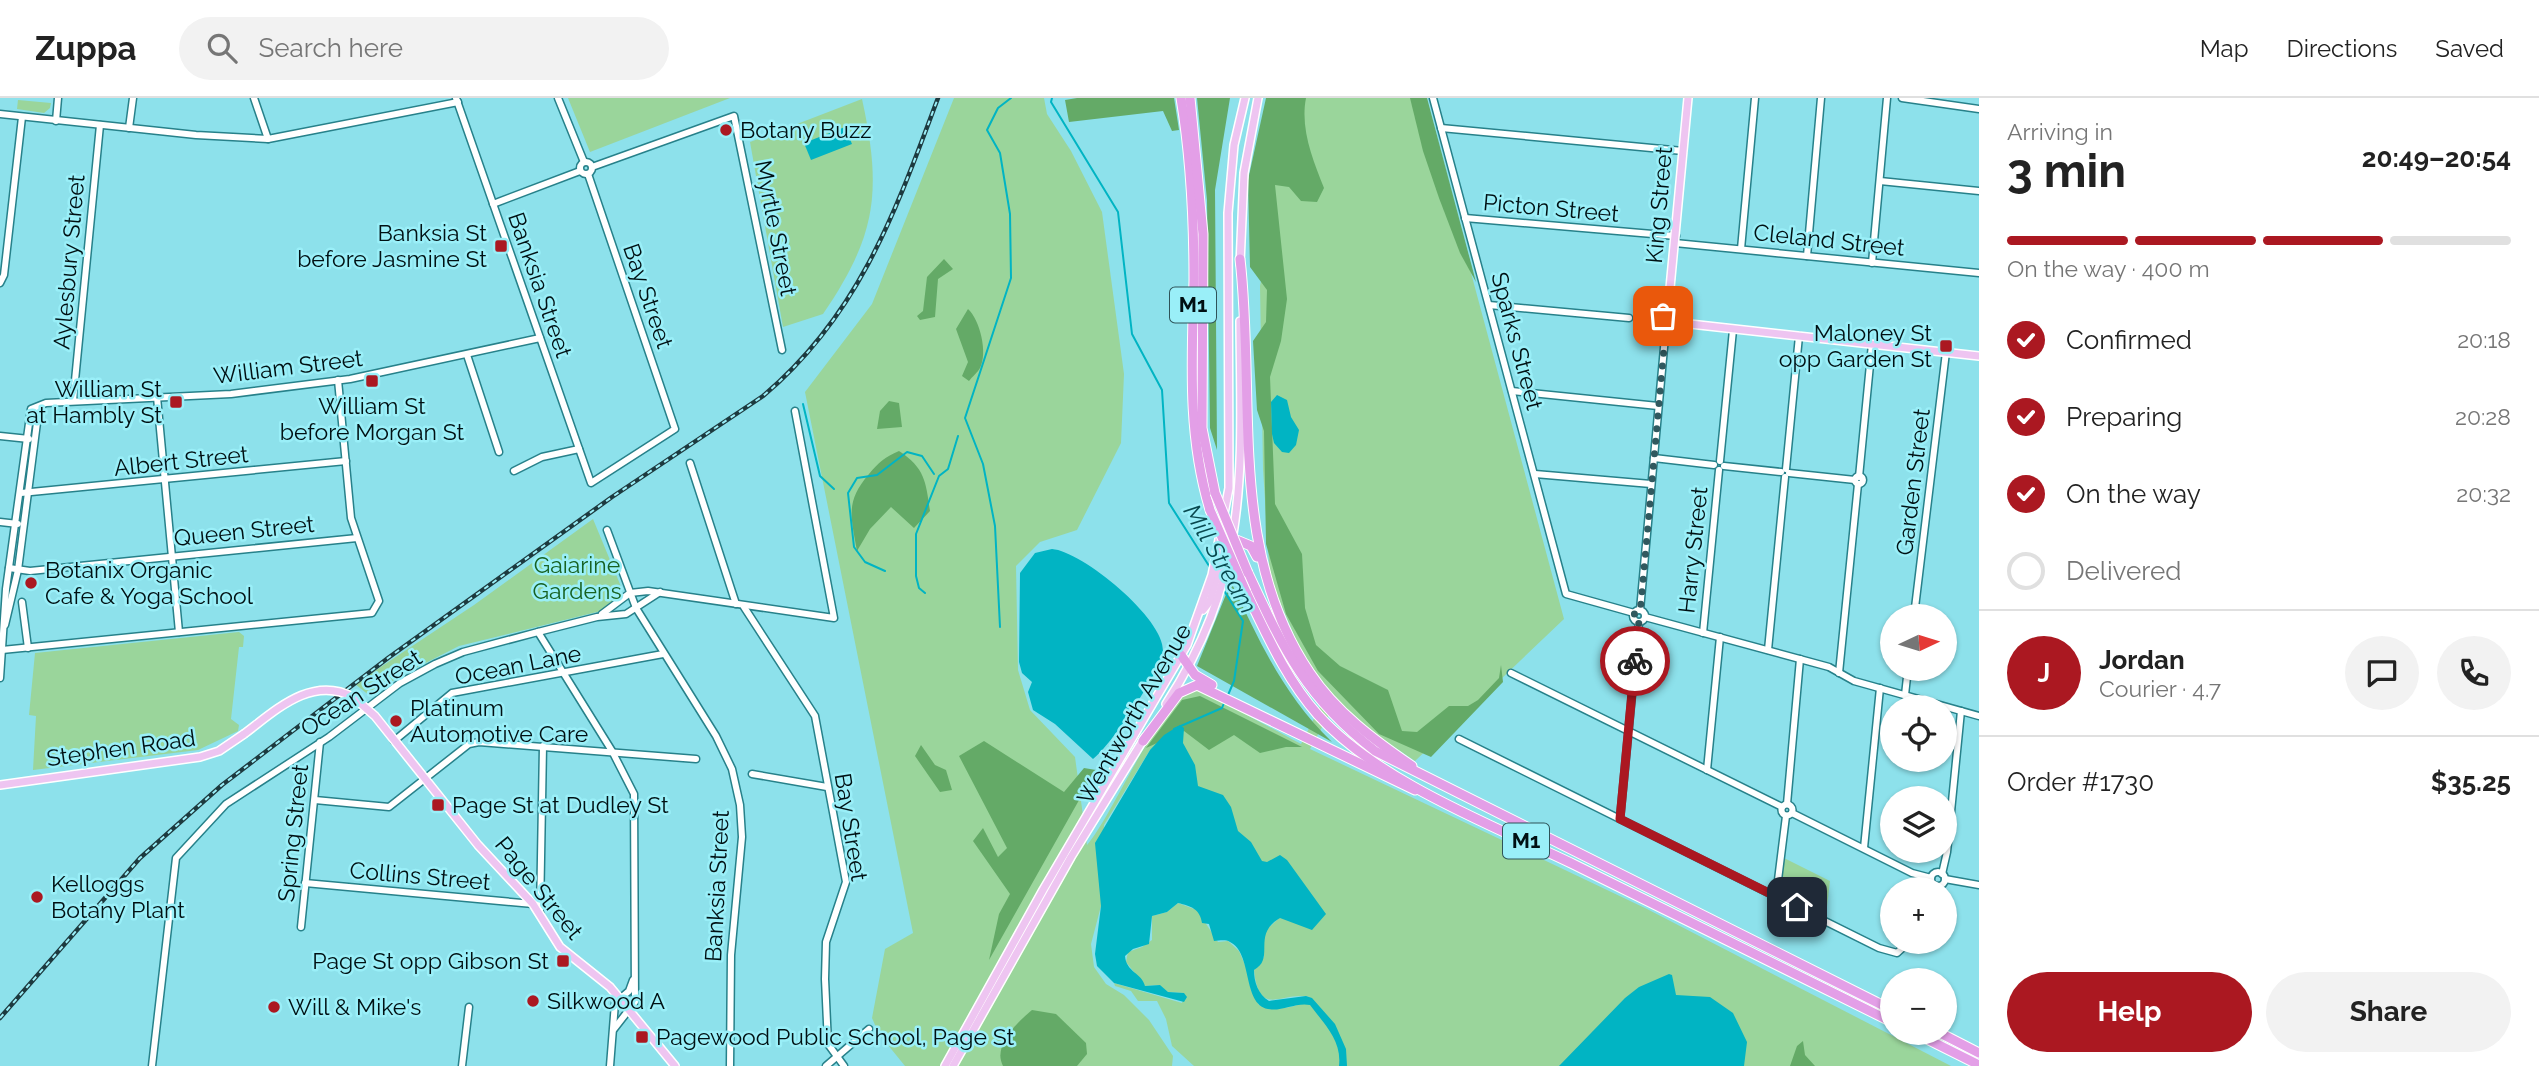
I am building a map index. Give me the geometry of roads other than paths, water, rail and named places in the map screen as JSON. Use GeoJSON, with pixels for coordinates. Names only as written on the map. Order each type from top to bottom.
{"type":"FeatureCollection","features":[{"type":"Feature","properties":{"kind":"highway","name":"M1"},"geometry":{"type":"LineString","coordinates":[[1181,98],[1193,222],[1191,411],[1199,467],[1210,510],[1246,592],[1288,676],[1375,751],[1880,1004]]}},
{"type":"Feature","properties":{"kind":"highway","name":"M1"},"geometry":{"type":"LineString","coordinates":[[1190,98],[1203,234],[1202,428],[1215,493],[1248,573],[1297,673],[1364,755],[1452,806],[1880,1016]]}},
{"type":"Feature","properties":{"kind":"highway"},"geometry":{"type":"LineString","coordinates":[[1240,259],[1245,302],[1252,493],[1261,565]]}},
{"type":"Feature","properties":{"kind":"highway"},"geometry":{"type":"LineString","coordinates":[[1234,539],[1251,546],[1261,565],[1277,614],[1326,711],[1340,709],[1370,737],[1429,778]]}},
{"type":"Feature","properties":{"kind":"highway"},"geometry":{"type":"LineString","coordinates":[[1181,656],[1188,668],[1246,707],[1313,743],[1452,806]]}},
{"type":"Feature","properties":{"kind":"highway"},"geometry":{"type":"LineString","coordinates":[[1143,741],[1185,688],[1202,686],[1222,693]]}},
{"type":"Feature","properties":{"kind":"highway"},"geometry":{"type":"LineString","coordinates":[[1957,1042],[1979,1053]]}},
{"type":"Feature","properties":{"kind":"highway"},"geometry":{"type":"LineString","coordinates":[[1939,1045],[1979,1065]]}},
{"type":"Feature","properties":{"kind":"main road","name":"Wentworth Avenue"},"geometry":{"type":"LineString","coordinates":[[945,1066],[1043,890],[1181,656],[1200,613],[1210,601],[1217,576],[1229,488],[1230,177],[1245,98]]}},
{"type":"Feature","properties":{"kind":"main road","name":"Wentworth Avenue"},"geometry":{"type":"LineString","coordinates":[[953,1066],[1071,857],[1188,668],[1221,592],[1217,576],[1234,539],[1241,466],[1240,259],[1244,173],[1258,98]]}},
{"type":"Feature","properties":{"kind":"main road","name":"King Street"},"geometry":{"type":"LineString","coordinates":[[1669,324],[1667,315],[1688,98]]}},
{"type":"Feature","properties":{"kind":"main road"},"geometry":{"type":"LineString","coordinates":[[1669,324],[1979,356]]}},
{"type":"Feature","properties":{"kind":"main road","name":"Stephen Road"},"geometry":{"type":"LineString","coordinates":[[0,785],[200,757],[219,751],[293,698],[306,693],[333,690],[353,697]]}},
{"type":"Feature","properties":{"kind":"main road","name":"Page Street"},"geometry":{"type":"LineString","coordinates":[[353,697],[366,707],[478,845],[533,904],[560,947],[619,998],[675,1066]]}},
{"type":"Feature","properties":{"kind":"street"},"geometry":{"type":"LineString","coordinates":[[56,121],[58,98]]}},
{"type":"Feature","properties":{"kind":"street"},"geometry":{"type":"LineString","coordinates":[[129,128],[133,98]]}},
{"type":"Feature","properties":{"kind":"street"},"geometry":{"type":"LineString","coordinates":[[254,98],[268,139]]}},
{"type":"Feature","properties":{"kind":"street"},"geometry":{"type":"LineString","coordinates":[[493,204],[580,171],[588,174],[593,167],[584,162],[558,98]]}},
{"type":"Feature","properties":{"kind":"street","name":"Sparks Street"},"geometry":{"type":"LineString","coordinates":[[1433,98],[1566,594],[1637,612]]}},
{"type":"Feature","properties":{"kind":"street"},"geometry":{"type":"LineString","coordinates":[[1741,249],[1755,98]]}},
{"type":"Feature","properties":{"kind":"street"},"geometry":{"type":"LineString","coordinates":[[1807,256],[1821,98]]}},
{"type":"Feature","properties":{"kind":"street"},"geometry":{"type":"LineString","coordinates":[[1872,263],[1887,98]]}},
{"type":"Feature","properties":{"kind":"street"},"geometry":{"type":"LineString","coordinates":[[1902,98],[1979,109]]}},
{"type":"Feature","properties":{"kind":"street"},"geometry":{"type":"LineString","coordinates":[[0,114],[268,139],[457,100]]}},
{"type":"Feature","properties":{"kind":"street","name":"Banksia Street"},"geometry":{"type":"LineString","coordinates":[[457,100],[591,483]]}},
{"type":"Feature","properties":{"kind":"street","name":"Myrtle Street"},"geometry":{"type":"LineString","coordinates":[[593,167],[732,116],[739,128],[782,350]]}},
{"type":"Feature","properties":{"kind":"street"},"geometry":{"type":"LineString","coordinates":[[0,283],[22,117]]}},
{"type":"Feature","properties":{"kind":"street","name":"Aylesbury Street"},"geometry":{"type":"LineString","coordinates":[[74,401],[100,125]]}},
{"type":"Feature","properties":{"kind":"street"},"geometry":{"type":"LineString","coordinates":[[1441,128],[1684,151]]}},
{"type":"Feature","properties":{"kind":"street"},"geometry":{"type":"LineString","coordinates":[[580,171],[584,162]]}},
{"type":"Feature","properties":{"kind":"street","name":"Bay Street"},"geometry":{"type":"LineString","coordinates":[[588,174],[675,429],[591,483]]}},
{"type":"Feature","properties":{"kind":"street"},"geometry":{"type":"LineString","coordinates":[[1880,181],[1979,191]]}},
{"type":"Feature","properties":{"kind":"street","name":"Picton Street"},"geometry":{"type":"LineString","coordinates":[[1465,218],[1675,239]]}},
{"type":"Feature","properties":{"kind":"street"},"geometry":{"type":"LineString","coordinates":[[0,236],[8,237]]}},
{"type":"Feature","properties":{"kind":"street","name":"Cleland Street"},"geometry":{"type":"LineString","coordinates":[[1675,239],[1741,249],[1979,273]]}},
{"type":"Feature","properties":{"kind":"street"},"geometry":{"type":"LineString","coordinates":[[1489,305],[1629,318]]}},
{"type":"Feature","properties":{"kind":"street"},"geometry":{"type":"LineString","coordinates":[[1669,324],[1637,612],[1642,619],[1800,659],[1905,695],[1907,681]]}},
{"type":"Feature","properties":{"kind":"street","name":"Harry Street"},"geometry":{"type":"LineString","coordinates":[[1703,633],[1733,330]]}},
{"type":"Feature","properties":{"kind":"street"},"geometry":{"type":"LineString","coordinates":[[1768,650],[1799,336]]}},
{"type":"Feature","properties":{"kind":"street","name":"William Street"},"geometry":{"type":"LineString","coordinates":[[29,439],[39,407],[46,403],[231,394],[338,380],[540,338]]}},
{"type":"Feature","properties":{"kind":"street"},"geometry":{"type":"LineString","coordinates":[[1839,673],[1872,344]]}},
{"type":"Feature","properties":{"kind":"street","name":"Garden Street"},"geometry":{"type":"LineString","coordinates":[[1915,604],[1946,352]]}},
{"type":"Feature","properties":{"kind":"street"},"geometry":{"type":"LineString","coordinates":[[467,355],[499,453]]}},
{"type":"Feature","properties":{"kind":"street"},"geometry":{"type":"LineString","coordinates":[[2,650],[372,613],[379,601],[350,510],[338,380]]}},
{"type":"Feature","properties":{"kind":"street"},"geometry":{"type":"LineString","coordinates":[[1512,391],[1658,406]]}},
{"type":"Feature","properties":{"kind":"street"},"geometry":{"type":"LineString","coordinates":[[157,397],[179,632]]}},
{"type":"Feature","properties":{"kind":"street"},"geometry":{"type":"LineString","coordinates":[[630,593],[660,592],[744,607],[834,618],[794,411]]}},
{"type":"Feature","properties":{"kind":"street"},"geometry":{"type":"LineString","coordinates":[[0,436],[29,439],[24,494],[9,568],[0,678]]}},
{"type":"Feature","properties":{"kind":"street"},"geometry":{"type":"LineString","coordinates":[[514,471],[542,457],[579,449]]}},
{"type":"Feature","properties":{"kind":"street"},"geometry":{"type":"LineString","coordinates":[[1654,458],[1857,480]]}},
{"type":"Feature","properties":{"kind":"street","name":"Albert Street"},"geometry":{"type":"LineString","coordinates":[[24,494],[346,461]]}},
{"type":"Feature","properties":{"kind":"street"},"geometry":{"type":"LineString","coordinates":[[690,463],[736,604]]}},
{"type":"Feature","properties":{"kind":"street"},"geometry":{"type":"LineString","coordinates":[[1535,474],[1651,484]]}},
{"type":"Feature","properties":{"kind":"street"},"geometry":{"type":"LineString","coordinates":[[0,522],[19,524]]}},
{"type":"Feature","properties":{"kind":"street"},"geometry":{"type":"LineString","coordinates":[[7,589],[18,570],[19,524]]}},
{"type":"Feature","properties":{"kind":"street","name":"Banksia Street"},"geometry":{"type":"LineString","coordinates":[[607,530],[636,608],[716,736],[732,769],[740,805],[742,837],[730,955],[730,1066]]}},
{"type":"Feature","properties":{"kind":"street","name":"Queen Street"},"geometry":{"type":"LineString","coordinates":[[9,568],[18,570],[357,538]]}},
{"type":"Feature","properties":{"kind":"street","name":"Ocean Street"},"geometry":{"type":"LineString","coordinates":[[152,1066],[176,858],[226,804],[320,742],[366,707],[435,664],[463,652],[538,632],[597,617],[626,614],[660,592]]}},
{"type":"Feature","properties":{"kind":"street","name":"Ocean Street"},"geometry":{"type":"LineString","coordinates":[[597,617],[630,593]]}},
{"type":"Feature","properties":{"kind":"street"},"geometry":{"type":"LineString","coordinates":[[22,602],[28,648]]}},
{"type":"Feature","properties":{"kind":"street","name":"Bay Street"},"geometry":{"type":"LineString","coordinates":[[744,607],[815,716],[846,882],[826,942],[825,1029],[828,1044],[844,1066]]}},
{"type":"Feature","properties":{"kind":"street"},"geometry":{"type":"LineString","coordinates":[[1620,819],[1642,619]]}},
{"type":"Feature","properties":{"kind":"street"},"geometry":{"type":"LineString","coordinates":[[538,632],[612,751],[634,794],[635,1002],[631,1011],[614,1029]]}},
{"type":"Feature","properties":{"kind":"street"},"geometry":{"type":"LineString","coordinates":[[1707,770],[1720,637]]}},
{"type":"Feature","properties":{"kind":"street","name":"Ocean Lane"},"geometry":{"type":"LineString","coordinates":[[394,741],[452,693],[663,654]]}},
{"type":"Feature","properties":{"kind":"street"},"geometry":{"type":"LineString","coordinates":[[1800,659],[1782,813],[1864,848],[1919,877]]}},
{"type":"Feature","properties":{"kind":"street"},"geometry":{"type":"LineString","coordinates":[[1511,673],[1784,806]]}},
{"type":"Feature","properties":{"kind":"street"},"geometry":{"type":"LineString","coordinates":[[1864,848],[1880,688]]}},
{"type":"Feature","properties":{"kind":"street"},"geometry":{"type":"LineString","coordinates":[[1957,710],[1979,716]]}},
{"type":"Feature","properties":{"kind":"street"},"geometry":{"type":"LineString","coordinates":[[1943,876],[1961,711]]}},
{"type":"Feature","properties":{"kind":"street"},"geometry":{"type":"LineString","coordinates":[[1459,739],[1880,948]]}},
{"type":"Feature","properties":{"kind":"street","name":"Spring Street"},"geometry":{"type":"LineString","coordinates":[[301,927],[320,742]]}},
{"type":"Feature","properties":{"kind":"street"},"geometry":{"type":"LineString","coordinates":[[315,800],[389,807],[469,744],[480,742],[695,759]]}},
{"type":"Feature","properties":{"kind":"street"},"geometry":{"type":"LineString","coordinates":[[540,914],[543,746]]}},
{"type":"Feature","properties":{"kind":"street"},"geometry":{"type":"LineString","coordinates":[[752,774],[827,787]]}},
{"type":"Feature","properties":{"kind":"street"},"geometry":{"type":"LineString","coordinates":[[1776,897],[1789,814]]}},
{"type":"Feature","properties":{"kind":"street"},"geometry":{"type":"LineString","coordinates":[[1934,877],[1935,873],[1979,885]]}},
{"type":"Feature","properties":{"kind":"street","name":"Collins Street"},"geometry":{"type":"LineString","coordinates":[[305,883],[533,904]]}},
{"type":"Feature","properties":{"kind":"street"},"geometry":{"type":"LineString","coordinates":[[610,1066],[614,1007],[619,998],[629,991],[634,975]]}},
{"type":"Feature","properties":{"kind":"street"},"geometry":{"type":"LineString","coordinates":[[462,1066],[469,1007]]}},
{"type":"Feature","properties":{"kind":"street"},"geometry":{"type":"LineString","coordinates":[[826,1066],[869,1029]]}},
{"type":"Feature","properties":{"kind":"water"},"geometry":{"type":"Polygon","coordinates":[[[845,127],[852,144],[811,160],[804,143],[845,127]]]}},
{"type":"Feature","properties":{"kind":"water"},"geometry":{"type":"Polygon","coordinates":[[[1277,395],[1287,400],[1291,417],[1299,430],[1296,445],[1289,453],[1282,452],[1274,443],[1272,434],[1271,402],[1277,395]]]}},
{"type":"Feature","properties":{"kind":"water"},"geometry":{"type":"Polygon","coordinates":[[[1052,549],[1082,561],[1120,589],[1151,622],[1160,638],[1163,651],[1154,675],[1134,708],[1111,740],[1093,759],[1055,724],[1033,710],[1028,692],[1032,682],[1022,673],[1019,662],[1020,573],[1035,553],[1052,549]]]}},
{"type":"Feature","properties":{"kind":"water"},"geometry":{"type":"Polygon","coordinates":[[[1180,725],[1184,728],[1183,743],[1195,765],[1198,786],[1223,795],[1231,807],[1238,831],[1251,842],[1262,861],[1267,862],[1280,855],[1287,860],[1326,914],[1312,930],[1280,918],[1271,925],[1265,939],[1263,959],[1254,970],[1255,979],[1259,991],[1269,1001],[1306,996],[1312,998],[1335,1024],[1346,1049],[1347,1066],[1339,1066],[1335,1040],[1310,1005],[1273,1010],[1260,1005],[1254,998],[1242,956],[1237,948],[1228,941],[1214,941],[1209,924],[1202,923],[1197,911],[1187,905],[1178,903],[1167,912],[1152,916],[1149,944],[1133,949],[1125,956],[1128,966],[1141,978],[1145,986],[1160,985],[1168,992],[1184,993],[1187,997],[1184,1002],[1114,983],[1097,966],[1095,954],[1101,906],[1095,843],[1150,750],[1164,735],[1180,725]]]}},
{"type":"Feature","properties":{"kind":"water"},"geometry":{"type":"Polygon","coordinates":[[[1672,975],[1676,995],[1710,997],[1733,1013],[1747,1042],[1744,1066],[1559,1066],[1625,998],[1639,987],[1672,975]]]}},
{"type":"Feature","properties":{"kind":"waterway"},"geometry":{"type":"LineString","coordinates":[[1000,627],[995,526],[983,464],[965,418],[1011,278],[1010,214],[1000,153],[987,130],[998,108],[1011,98]]}},
{"type":"Feature","properties":{"kind":"waterway","name":"Mill Stream"},"geometry":{"type":"LineString","coordinates":[[1052,98],[1051,102],[1118,212],[1132,334],[1162,390],[1169,503],[1211,569]]}},
{"type":"Feature","properties":{"kind":"waterway"},"geometry":{"type":"LineString","coordinates":[[803,404],[820,476],[834,489]]}},
{"type":"Feature","properties":{"kind":"waterway"},"geometry":{"type":"LineString","coordinates":[[925,593],[919,588],[916,576],[916,534],[939,476],[948,469],[958,436]]}},
{"type":"Feature","properties":{"kind":"waterway"},"geometry":{"type":"LineString","coordinates":[[885,571],[865,562],[854,547],[848,493],[857,478],[877,475],[907,452],[922,456],[934,474]]}},
{"type":"Feature","properties":{"kind":"waterway","name":"Mill Stream"},"geometry":{"type":"LineString","coordinates":[[1223,589],[1243,621],[1234,681],[1228,695]]}},
{"type":"Feature","properties":{"kind":"waterway","name":"Mill Stream"},"geometry":{"type":"LineString","coordinates":[[1174,729],[1222,708],[1224,703]]}},
{"type":"Feature","properties":{"kind":"railway"},"geometry":{"type":"LineString","coordinates":[[0,1018],[140,858],[222,785],[388,658],[612,497],[763,396],[796,365],[825,331],[870,260],[906,182],[938,98]]}},
{"type":"Feature","properties":{"kind":"place","name":"Botany Buzz"},"geometry":{"type":"Point","coordinates":[726,130]}},
{"type":"Feature","properties":{"kind":"place","name":"Banksia St before Jasmine St"},"geometry":{"type":"Point","coordinates":[501,246]}},
{"type":"Feature","properties":{"kind":"place","name":"Maloney St opp Garden St"},"geometry":{"type":"Point","coordinates":[1946,346]}},
{"type":"Feature","properties":{"kind":"place","name":"William St before Morgan St"},"geometry":{"type":"Point","coordinates":[372,381]}},
{"type":"Feature","properties":{"kind":"place","name":"William St at Hambly St"},"geometry":{"type":"Point","coordinates":[176,402]}},
{"type":"Feature","properties":{"kind":"place","name":"Botanix Organic Cafe & Yoga School"},"geometry":{"type":"Point","coordinates":[31,583]}},
{"type":"Feature","properties":{"kind":"place","name":"Platinum Automotive Care"},"geometry":{"type":"Point","coordinates":[396,721]}},
{"type":"Feature","properties":{"kind":"place","name":"Page St at Dudley St"},"geometry":{"type":"Point","coordinates":[438,805]}},
{"type":"Feature","properties":{"kind":"place","name":"Kelloggs Botany Plant"},"geometry":{"type":"Point","coordinates":[37,897]}},
{"type":"Feature","properties":{"kind":"place","name":"Page St opp Gibson St"},"geometry":{"type":"Point","coordinates":[563,961]}},
{"type":"Feature","properties":{"kind":"place","name":"Silkwood A"},"geometry":{"type":"Point","coordinates":[533,1001]}},
{"type":"Feature","properties":{"kind":"place","name":"Will & Mike's"},"geometry":{"type":"Point","coordinates":[274,1007]}},
{"type":"Feature","properties":{"kind":"place","name":"Pagewood Public School, Page St"},"geometry":{"type":"Point","coordinates":[642,1037]}},
{"type":"Feature","properties":{"kind":"park label","name":"Gaiarine Gardens"},"geometry":{"type":"Point","coordinates":[577,578]}}]}
